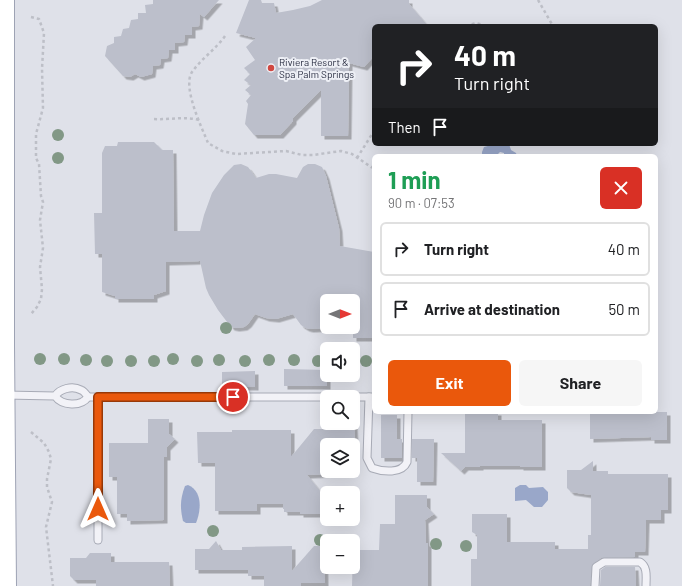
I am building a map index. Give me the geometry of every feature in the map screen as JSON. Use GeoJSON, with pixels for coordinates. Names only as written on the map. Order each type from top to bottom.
{"type":"FeatureCollection","features":[{"type":"Feature","properties":{"kind":"main road"},"geometry":{"type":"LineString","coordinates":[[3,0],[3,395],[5,586]]}},
{"type":"Feature","properties":{"kind":"lane"},"geometry":{"type":"LineString","coordinates":[[55,396],[58,392],[64,389],[78,389],[83,391],[88,397]]}},
{"type":"Feature","properties":{"kind":"lane"},"geometry":{"type":"LineString","coordinates":[[3,395],[55,396],[61,402],[80,404],[88,397]]}},
{"type":"Feature","properties":{"kind":"lane"},"geometry":{"type":"LineString","coordinates":[[88,397],[371,397],[367,458],[372,468],[379,471],[399,470],[404,468],[406,465],[408,414]]}},
{"type":"Feature","properties":{"kind":"lane"},"geometry":{"type":"LineString","coordinates":[[98,397],[98,540]]}},
{"type":"Feature","properties":{"kind":"lane"},"geometry":{"type":"LineString","coordinates":[[595,586],[596,567],[604,562],[640,562],[644,566],[646,586]]}},
{"type":"Feature","properties":{"kind":"path"},"geometry":{"type":"LineString","coordinates":[[538,0],[552,24]]}},
{"type":"Feature","properties":{"kind":"path"},"geometry":{"type":"LineString","coordinates":[[31,17],[39,19],[44,33],[42,69],[43,108],[36,134],[36,158],[39,164],[41,196],[43,202],[40,220],[42,248],[40,267],[42,289],[41,299],[31,314]]}},
{"type":"Feature","properties":{"kind":"path"},"geometry":{"type":"LineString","coordinates":[[225,36],[190,74],[188,85],[199,121],[208,143],[222,151],[236,154],[286,151],[302,155],[313,155],[342,151],[352,154],[372,167]]}},
{"type":"Feature","properties":{"kind":"path"},"geometry":{"type":"LineString","coordinates":[[154,119],[164,120],[190,118],[199,121]]}},
{"type":"Feature","properties":{"kind":"path"},"geometry":{"type":"LineString","coordinates":[[357,158],[372,134]]}},
{"type":"Feature","properties":{"kind":"path"},"geometry":{"type":"LineString","coordinates":[[31,432],[44,444],[51,459],[47,487],[52,502],[46,527],[53,586]]}},
{"type":"Feature","properties":{"kind":"water"},"geometry":{"type":"Polygon","coordinates":[[[510,146],[511,150],[516,154],[504,154],[500,152],[498,154],[482,154],[484,147],[510,146]]]}},
{"type":"Feature","properties":{"kind":"water"},"geometry":{"type":"Polygon","coordinates":[[[188,485],[196,492],[200,502],[196,523],[186,523],[183,521],[181,499],[185,486],[188,485]]]}},
{"type":"Feature","properties":{"kind":"water"},"geometry":{"type":"Polygon","coordinates":[[[520,485],[526,485],[529,488],[543,487],[548,492],[548,500],[542,507],[534,507],[526,500],[515,501],[515,488],[520,485]]]}},
{"type":"Feature","properties":{"kind":"building"},"geometry":{"type":"Polygon","coordinates":[[[153,0],[219,0],[204,17],[200,14],[199,26],[192,27],[192,35],[185,35],[184,42],[175,43],[175,50],[169,50],[168,58],[161,59],[160,65],[153,66],[152,74],[141,77],[135,74],[130,77],[123,76],[105,56],[107,46],[114,43],[114,37],[121,36],[123,29],[129,28],[131,20],[138,19],[138,13],[146,13],[145,5],[153,4],[153,0]]]}},
{"type":"Feature","properties":{"kind":"building","name":"Riviera Resort & Spa Palm Springs"},"geometry":{"type":"Polygon","coordinates":[[[249,0],[261,0],[262,3],[274,3],[276,13],[310,6],[322,0],[409,0],[409,4],[426,24],[372,24],[372,58],[364,67],[349,63],[348,136],[321,136],[321,90],[293,118],[293,121],[280,135],[254,135],[245,124],[248,104],[246,101],[251,95],[245,90],[251,85],[244,80],[250,74],[244,68],[255,60],[246,47],[256,38],[236,33],[249,0]]]}},
{"type":"Feature","properties":{"kind":"building"},"geometry":{"type":"Polygon","coordinates":[[[118,142],[154,142],[162,150],[173,150],[174,231],[200,231],[212,193],[224,175],[234,165],[241,164],[248,167],[256,178],[269,174],[276,174],[297,178],[303,167],[308,164],[315,164],[322,167],[326,176],[339,228],[340,246],[372,252],[372,338],[353,338],[353,334],[360,334],[360,294],[320,294],[320,328],[306,328],[301,325],[293,314],[276,319],[266,318],[255,314],[244,327],[231,327],[209,295],[200,261],[166,262],[166,291],[154,295],[154,299],[115,299],[115,296],[102,292],[102,254],[95,254],[94,213],[102,213],[102,153],[105,146],[117,146],[118,142]]]}},
{"type":"Feature","properties":{"kind":"building"},"geometry":{"type":"Polygon","coordinates":[[[284,369],[320,370],[320,382],[327,382],[327,386],[284,386],[284,369]]]}},
{"type":"Feature","properties":{"kind":"building"},"geometry":{"type":"Polygon","coordinates":[[[255,371],[255,387],[222,386],[222,372],[255,371]]]}},
{"type":"Feature","properties":{"kind":"building"},"geometry":{"type":"Polygon","coordinates":[[[658,412],[667,412],[667,440],[651,440],[651,437],[590,439],[590,414],[658,414],[658,412]]]}},
{"type":"Feature","properties":{"kind":"building"},"geometry":{"type":"Polygon","coordinates":[[[465,414],[498,414],[498,420],[542,420],[542,467],[480,466],[465,467],[461,471],[441,453],[465,453],[465,414]]]}},
{"type":"Feature","properties":{"kind":"building"},"geometry":{"type":"Polygon","coordinates":[[[381,415],[397,415],[397,439],[402,439],[402,458],[381,458],[381,415]]]}},
{"type":"Feature","properties":{"kind":"building"},"geometry":{"type":"Polygon","coordinates":[[[148,419],[169,419],[169,434],[175,439],[167,447],[167,457],[164,457],[164,520],[127,521],[127,514],[117,514],[117,477],[109,477],[109,443],[148,443],[148,419]]]}},
{"type":"Feature","properties":{"kind":"building"},"geometry":{"type":"Polygon","coordinates":[[[314,429],[354,430],[355,438],[320,438],[320,474],[307,475],[320,491],[320,514],[284,512],[283,504],[257,504],[257,511],[215,511],[215,463],[198,463],[197,432],[232,432],[232,430],[291,430],[291,457],[314,429]]]}},
{"type":"Feature","properties":{"kind":"building"},"geometry":{"type":"Polygon","coordinates":[[[412,439],[434,439],[433,482],[417,482],[417,458],[412,458],[412,439]]]}},
{"type":"Feature","properties":{"kind":"building"},"geometry":{"type":"Polygon","coordinates":[[[593,461],[593,471],[608,471],[608,474],[668,474],[668,510],[661,510],[661,520],[646,520],[645,552],[635,552],[635,557],[601,558],[592,565],[590,586],[471,586],[471,559],[477,559],[477,535],[472,532],[472,514],[507,514],[507,542],[555,542],[555,549],[588,549],[588,535],[591,535],[591,495],[571,492],[567,488],[567,470],[581,470],[593,461]]]}},
{"type":"Feature","properties":{"kind":"building"},"geometry":{"type":"Polygon","coordinates":[[[395,495],[427,495],[427,507],[434,514],[425,520],[426,543],[428,543],[428,586],[352,586],[352,574],[360,574],[360,550],[379,550],[380,524],[395,524],[395,495]]]}},
{"type":"Feature","properties":{"kind":"building"},"geometry":{"type":"Polygon","coordinates":[[[216,541],[221,550],[242,550],[242,547],[292,546],[292,571],[314,546],[320,546],[320,574],[325,574],[325,583],[301,583],[301,586],[264,586],[264,576],[248,576],[248,570],[195,570],[195,549],[209,549],[216,541]]]}},
{"type":"Feature","properties":{"kind":"building"},"geometry":{"type":"Polygon","coordinates":[[[90,553],[111,553],[111,562],[169,562],[170,586],[96,586],[96,580],[74,580],[70,576],[70,558],[86,558],[90,553]]]}},
{"type":"Feature","properties":{"kind":"building"},"geometry":{"type":"Polygon","coordinates":[[[605,567],[635,567],[636,586],[600,586],[601,570],[605,567]]]}},
{"type":"Feature","properties":{"kind":"place","name":"Riviera Resort & Spa Palm Springs"},"geometry":{"type":"Point","coordinates":[271,68]}},
{"type":"Feature","properties":{"kind":"route"},"geometry":{"type":"LineString","coordinates":[[98,509],[98,397],[233,397]]}}]}
